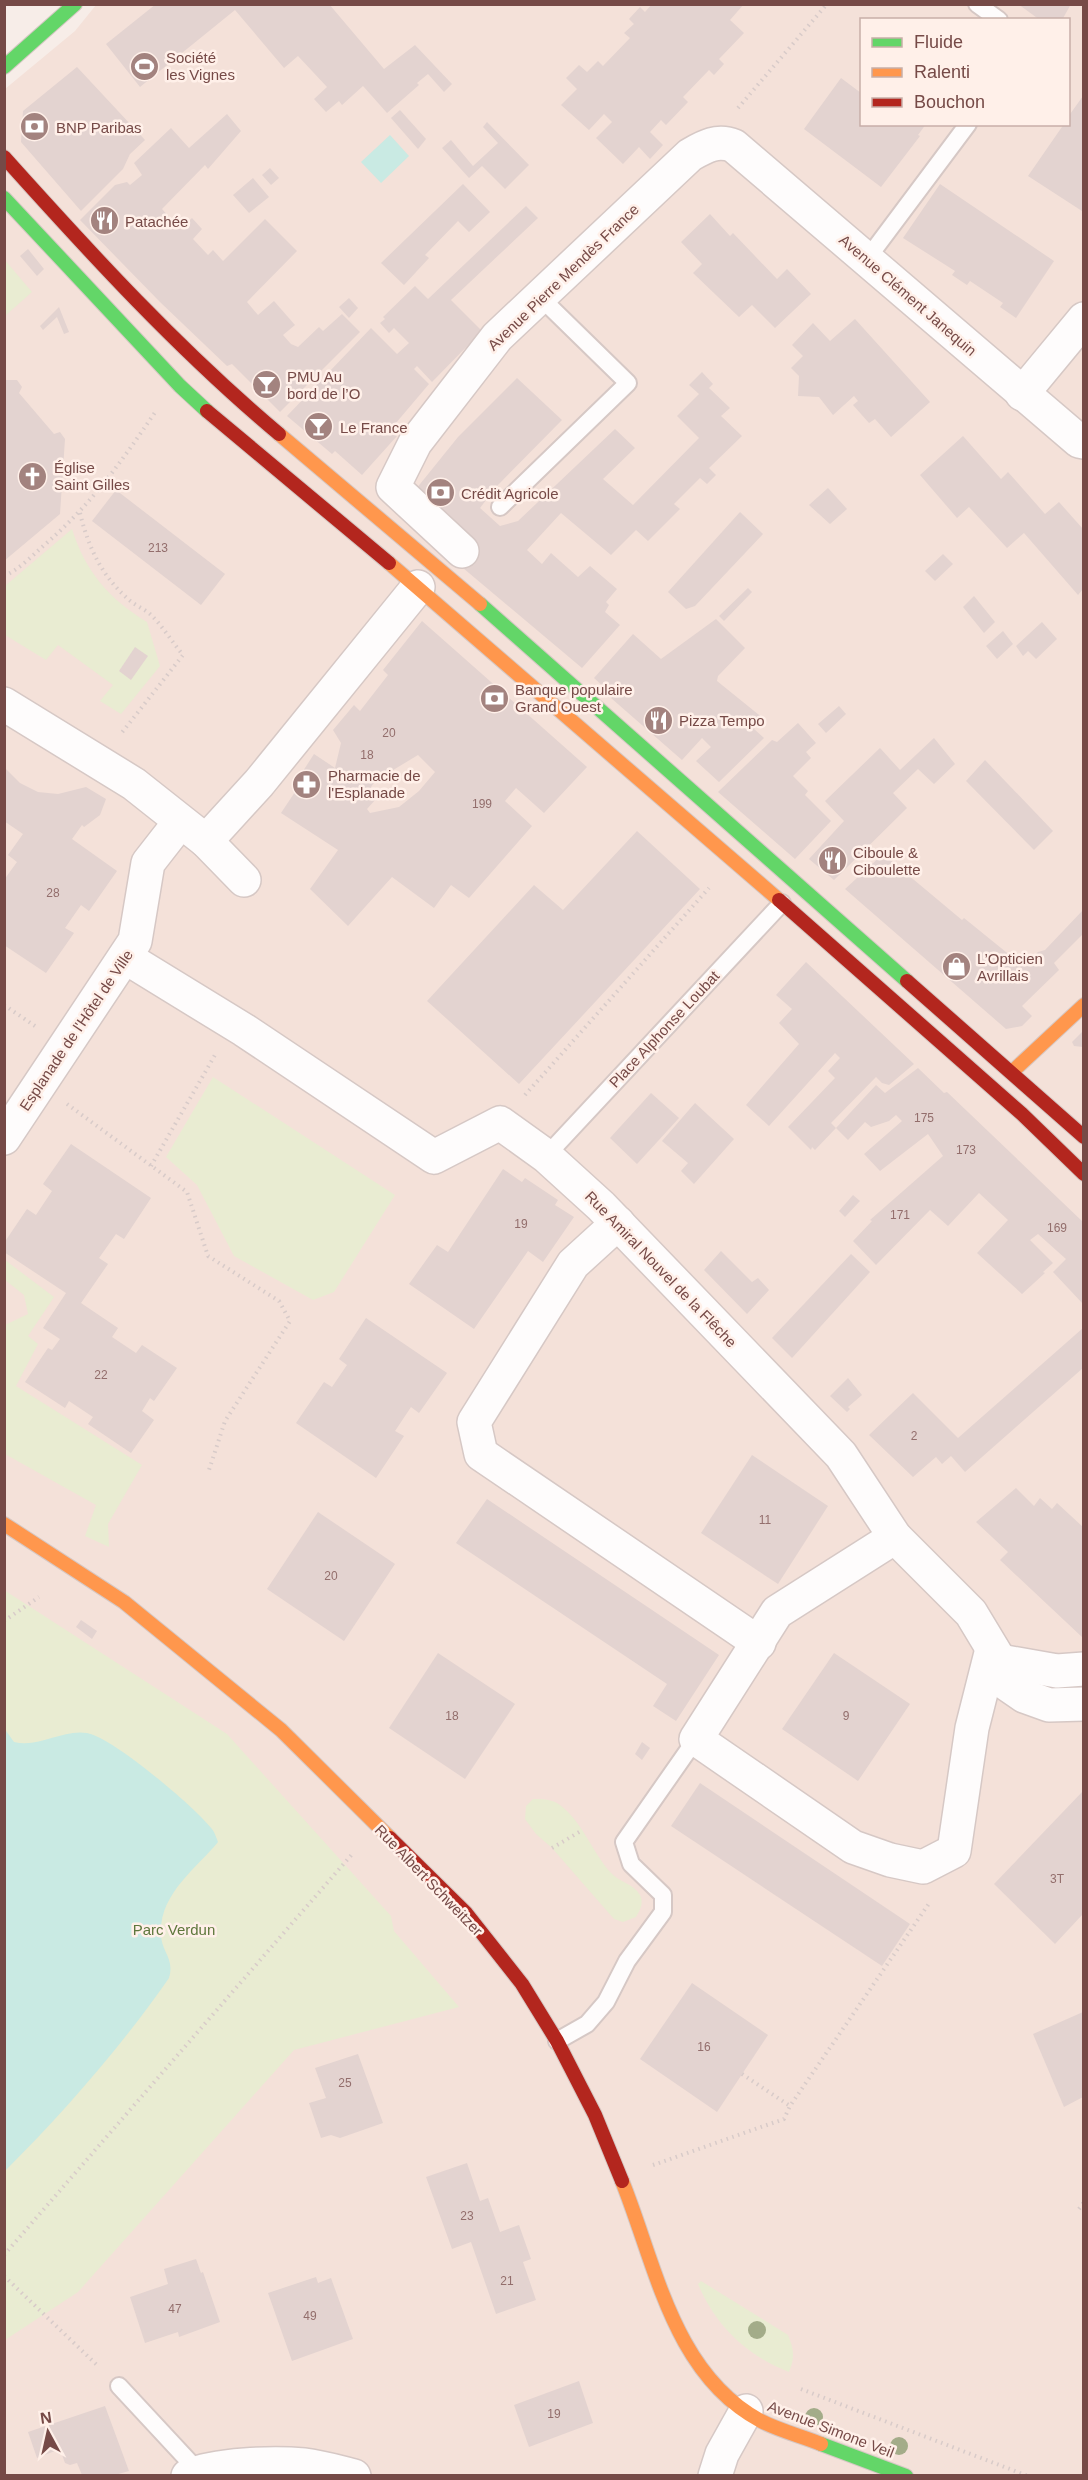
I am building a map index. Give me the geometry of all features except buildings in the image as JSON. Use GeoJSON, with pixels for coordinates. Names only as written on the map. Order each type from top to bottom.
{"type":"FeatureCollection","features":[{"type":"Feature","properties":{"kind":"main road"},"geometry":{"type":"LineString","coordinates":[[4,67],[75,4]]}},
{"type":"Feature","properties":{"kind":"main road"},"geometry":{"type":"LineString","coordinates":[[4,157],[108,272],[234,396],[446,564],[597,710],[1012,1072],[1083,1137]]}},
{"type":"Feature","properties":{"kind":"main road"},"geometry":{"type":"LineString","coordinates":[[4,198],[180,386],[236,436],[446,564],[782,903],[1014,1108],[1083,1174]]}},
{"type":"Feature","properties":{"kind":"main road"},"geometry":{"type":"LineString","coordinates":[[1012,1072],[1083,1005]]}},
{"type":"Feature","properties":{"kind":"main road","name":"Rue Albert Schweitzer"},"geometry":{"type":"LineString","coordinates":[[4,1524],[124,1602],[281,1730],[466,1913],[522,1984],[557,2041],[595,2115],[625,2189],[672,2320],[700,2367],[729,2398],[746,2411]]}},
{"type":"Feature","properties":{"kind":"main road","name":"Avenue Simone Veil"},"geometry":{"type":"LineString","coordinates":[[746,2411],[783,2431],[906,2475]]}},
{"type":"Feature","properties":{"kind":"street","name":"Avenue Pierre Mendès France"},"geometry":{"type":"LineString","coordinates":[[446,564],[393,487],[415,443],[497,337],[690,155],[711,144],[728,143],[734,146]]}},
{"type":"Feature","properties":{"kind":"street","name":"Avenue Clément Janequin"},"geometry":{"type":"LineString","coordinates":[[734,146],[867,258],[1022,394],[1083,442]]}},
{"type":"Feature","properties":{"kind":"street"},"geometry":{"type":"LineString","coordinates":[[1022,394],[1083,319]]}},
{"type":"Feature","properties":{"kind":"street"},"geometry":{"type":"LineString","coordinates":[[206,841],[259,783],[446,564]]}},
{"type":"Feature","properties":{"kind":"street"},"geometry":{"type":"LineString","coordinates":[[4,704],[134,784],[206,841],[244,880]]}},
{"type":"Feature","properties":{"kind":"street","name":"Esplanade de l'Hôtel de Ville"},"geometry":{"type":"LineString","coordinates":[[4,1138],[135,941],[148,863],[180,822]]}},
{"type":"Feature","properties":{"kind":"street"},"geometry":{"type":"LineString","coordinates":[[125,957],[238,1026],[434,1157],[500,1123]]}},
{"type":"Feature","properties":{"kind":"street","name":"Rue Amiral Nouvel de la Flêche"},"geometry":{"type":"LineString","coordinates":[[500,1123],[546,1156],[618,1223],[842,1455],[895,1537],[972,1614],[996,1655],[1008,1685],[1024,1696],[1049,1705],[1083,1704]]}},
{"type":"Feature","properties":{"kind":"street"},"geometry":{"type":"LineString","coordinates":[[618,1223],[573,1264],[474,1422],[481,1454],[759,1643]]}},
{"type":"Feature","properties":{"kind":"street"},"geometry":{"type":"LineString","coordinates":[[895,1537],[777,1612],[696,1739],[854,1847],[890,1860],[923,1867],[954,1851],[972,1728],[996,1655],[1057,1671],[1083,1669]]}},
{"type":"Feature","properties":{"kind":"street"},"geometry":{"type":"LineString","coordinates":[[715,2475],[722,2454],[746,2411]]}},
{"type":"Feature","properties":{"kind":"street"},"geometry":{"type":"LineString","coordinates":[[193,2473],[250,2465],[304,2465],[354,2475]]}},
{"type":"Feature","properties":{"kind":"lane"},"geometry":{"type":"LineString","coordinates":[[977,4],[996,18]]}},
{"type":"Feature","properties":{"kind":"lane"},"geometry":{"type":"LineString","coordinates":[[867,258],[966,126]]}},
{"type":"Feature","properties":{"kind":"lane"},"geometry":{"type":"LineString","coordinates":[[500,507],[628,383],[540,297]]}},
{"type":"Feature","properties":{"kind":"lane","name":"Place Alphonse Loubat"},"geometry":{"type":"LineString","coordinates":[[546,1156],[782,903]]}},
{"type":"Feature","properties":{"kind":"lane"},"geometry":{"type":"LineString","coordinates":[[557,2041],[588,2024],[594,2018],[606,2002],[627,1961],[663,1912],[663,1895],[632,1864],[624,1842],[696,1739]]}},
{"type":"Feature","properties":{"kind":"lane"},"geometry":{"type":"LineString","coordinates":[[119,2386],[193,2473]]}},
{"type":"Feature","properties":{"kind":"path"},"geometry":{"type":"LineString","coordinates":[[734,146],[736,110],[828,4]]}},
{"type":"Feature","properties":{"kind":"path"},"geometry":{"type":"LineString","coordinates":[[4,576],[38,551],[80,513],[110,478],[159,406]]}},
{"type":"Feature","properties":{"kind":"path"},"geometry":{"type":"LineString","coordinates":[[80,513],[95,559],[109,580],[128,600],[150,615],[183,655],[98,762]]}},
{"type":"Feature","properties":{"kind":"path"},"geometry":{"type":"LineString","coordinates":[[500,1123],[716,880]]}},
{"type":"Feature","properties":{"kind":"path"},"geometry":{"type":"LineString","coordinates":[[151,1166],[238,1026]]}},
{"type":"Feature","properties":{"kind":"path"},"geometry":{"type":"LineString","coordinates":[[40,1084],[187,1192],[208,1256],[279,1301],[290,1321],[225,1421],[208,1470]]}},
{"type":"Feature","properties":{"kind":"path"},"geometry":{"type":"LineString","coordinates":[[4,1621],[39,1597]]}},
{"type":"Feature","properties":{"kind":"path"},"geometry":{"type":"LineString","coordinates":[[552,1848],[581,1831]]}},
{"type":"Feature","properties":{"kind":"path"},"geometry":{"type":"LineString","coordinates":[[4,2255],[356,1851],[364,1858]]}},
{"type":"Feature","properties":{"kind":"path"},"geometry":{"type":"LineString","coordinates":[[649,2166],[784,2119],[790,2106],[931,1901]]}},
{"type":"Feature","properties":{"kind":"path"},"geometry":{"type":"LineString","coordinates":[[742,2074],[790,2106]]}},
{"type":"Feature","properties":{"kind":"path"},"geometry":{"type":"LineString","coordinates":[[1079,2209],[1083,2202]]}},
{"type":"Feature","properties":{"kind":"path"},"geometry":{"type":"LineString","coordinates":[[4,2276],[119,2386]]}},
{"type":"Feature","properties":{"kind":"path"},"geometry":{"type":"LineString","coordinates":[[801,2389],[1028,2475]]}},
{"type":"Feature","properties":{"kind":"shaded area"},"geometry":{"type":"Polygon","coordinates":[[[96,5],[1083,5],[1083,2475],[5,2476],[5,89],[75,31],[96,5]]]}},
{"type":"Feature","properties":{"kind":"green space"},"geometry":{"type":"Polygon","coordinates":[[[4,259],[32,292],[5,316],[4,316],[4,259]]]}},
{"type":"Feature","properties":{"kind":"green space"},"geometry":{"type":"Polygon","coordinates":[[[72,529],[84,558],[100,583],[121,604],[147,622],[160,666],[121,714],[100,701],[113,685],[58,645],[46,660],[5,635],[5,586],[72,529]]]}},
{"type":"Feature","properties":{"kind":"green space"},"geometry":{"type":"Polygon","coordinates":[[[213,1077],[395,1195],[334,1292],[313,1300],[234,1256],[197,1185],[166,1157],[213,1077]]]}},
{"type":"Feature","properties":{"kind":"green space"},"geometry":{"type":"Polygon","coordinates":[[[5,1260],[54,1297],[28,1336],[38,1344],[16,1386],[142,1465],[108,1524],[109,1547],[85,1536],[96,1505],[5,1454],[5,1325],[28,1314],[24,1295],[5,1280],[5,1260]]]}},
{"type":"Feature","properties":{"kind":"green space","name":"Parc Verdun"},"geometry":{"type":"Polygon","coordinates":[[[4,1590],[227,1734],[391,1916],[394,1931],[459,2007],[294,2050],[78,2292],[5,2340],[4,1590]]]}},
{"type":"Feature","properties":{"kind":"green space"},"geometry":{"type":"Polygon","coordinates":[[[533,1799],[554,1802],[575,1819],[611,1873],[640,1895],[642,1904],[636,1917],[623,1922],[614,1919],[552,1848],[536,1834],[525,1819],[526,1806],[533,1799]]]}},
{"type":"Feature","properties":{"kind":"green space"},"geometry":{"type":"Polygon","coordinates":[[[701,2281],[788,2335],[793,2354],[789,2372],[746,2348],[723,2326],[705,2299],[698,2284],[701,2281]]]}},
{"type":"Feature","properties":{"kind":"water"},"geometry":{"type":"Polygon","coordinates":[[[390,135],[409,156],[381,183],[361,162],[390,135]]]}},
{"type":"Feature","properties":{"kind":"water"},"geometry":{"type":"Polygon","coordinates":[[[4,1728],[14,1742],[24,1743],[78,1732],[99,1737],[133,1759],[172,1790],[212,1829],[218,1842],[180,1883],[166,1907],[161,1934],[170,1965],[169,1978],[91,2078],[5,2171],[4,1728]]]}},
{"type":"Feature","properties":{"kind":"traffic: fast"},"geometry":{"type":"LineString","coordinates":[[4,67],[75,4]]}},
{"type":"Feature","properties":{"kind":"traffic: fast"},"geometry":{"type":"LineString","coordinates":[[4,198],[180,386],[207,411]]}},
{"type":"Feature","properties":{"kind":"traffic: fast"},"geometry":{"type":"LineString","coordinates":[[480,604],[907,981]]}},
{"type":"Feature","properties":{"kind":"traffic: fast"},"geometry":{"type":"LineString","coordinates":[[821,2444],[906,2476]]}},
{"type":"Feature","properties":{"kind":"traffic: slow"},"geometry":{"type":"LineString","coordinates":[[279,434],[480,604]]}},
{"type":"Feature","properties":{"kind":"traffic: slow"},"geometry":{"type":"LineString","coordinates":[[389,563],[779,900]]}},
{"type":"Feature","properties":{"kind":"traffic: slow"},"geometry":{"type":"LineString","coordinates":[[1012,1072],[1084,1005]]}},
{"type":"Feature","properties":{"kind":"traffic: slow"},"geometry":{"type":"LineString","coordinates":[[4,1524],[124,1602],[281,1730],[390,1838]]}},
{"type":"Feature","properties":{"kind":"traffic: slow"},"geometry":{"type":"LineString","coordinates":[[622,2181],[671,2315],[687,2347],[707,2375],[731,2401],[761,2421],[821,2444]]}},
{"type":"Feature","properties":{"kind":"traffic: jam"},"geometry":{"type":"LineString","coordinates":[[4,157],[171,335],[279,434]]}},
{"type":"Feature","properties":{"kind":"traffic: jam"},"geometry":{"type":"LineString","coordinates":[[207,411],[389,563]]}},
{"type":"Feature","properties":{"kind":"traffic: jam"},"geometry":{"type":"LineString","coordinates":[[779,900],[1022,1114],[1084,1174]]}},
{"type":"Feature","properties":{"kind":"traffic: jam"},"geometry":{"type":"LineString","coordinates":[[907,981],[1084,1137]]}},
{"type":"Feature","properties":{"kind":"traffic: jam"},"geometry":{"type":"LineString","coordinates":[[390,1838],[466,1913],[522,1984],[557,2041],[595,2115],[622,2181]]}},
{"type":"Feature","properties":{"kind":"place","name":"Société les Vignes"},"geometry":{"type":"Point","coordinates":[145,66]}},
{"type":"Feature","properties":{"kind":"place","name":"BNP Paribas"},"geometry":{"type":"Point","coordinates":[35,127]}},
{"type":"Feature","properties":{"kind":"place","name":"Patachée"},"geometry":{"type":"Point","coordinates":[104,221]}},
{"type":"Feature","properties":{"kind":"place","name":"PMU Au bord de l’O"},"geometry":{"type":"Point","coordinates":[266,385]}},
{"type":"Feature","properties":{"kind":"place","name":"Le France"},"geometry":{"type":"Point","coordinates":[319,427]}},
{"type":"Feature","properties":{"kind":"place","name":"Église Saint Gilles"},"geometry":{"type":"Point","coordinates":[33,476]}},
{"type":"Feature","properties":{"kind":"place","name":"Crédit Agricole"},"geometry":{"type":"Point","coordinates":[440,493]}},
{"type":"Feature","properties":{"kind":"place","name":"Banque populaire Grand Ouest"},"geometry":{"type":"Point","coordinates":[494,698]}},
{"type":"Feature","properties":{"kind":"place","name":"Pizza Tempo"},"geometry":{"type":"Point","coordinates":[658,720]}},
{"type":"Feature","properties":{"kind":"place","name":"Pharmacie de l'Esplanade"},"geometry":{"type":"Point","coordinates":[307,784]}},
{"type":"Feature","properties":{"kind":"place","name":"Ciboule & Ciboulette"},"geometry":{"type":"Point","coordinates":[832,861]}},
{"type":"Feature","properties":{"kind":"place","name":"L’Opticien Avrillais"},"geometry":{"type":"Point","coordinates":[956,967]}}]}
